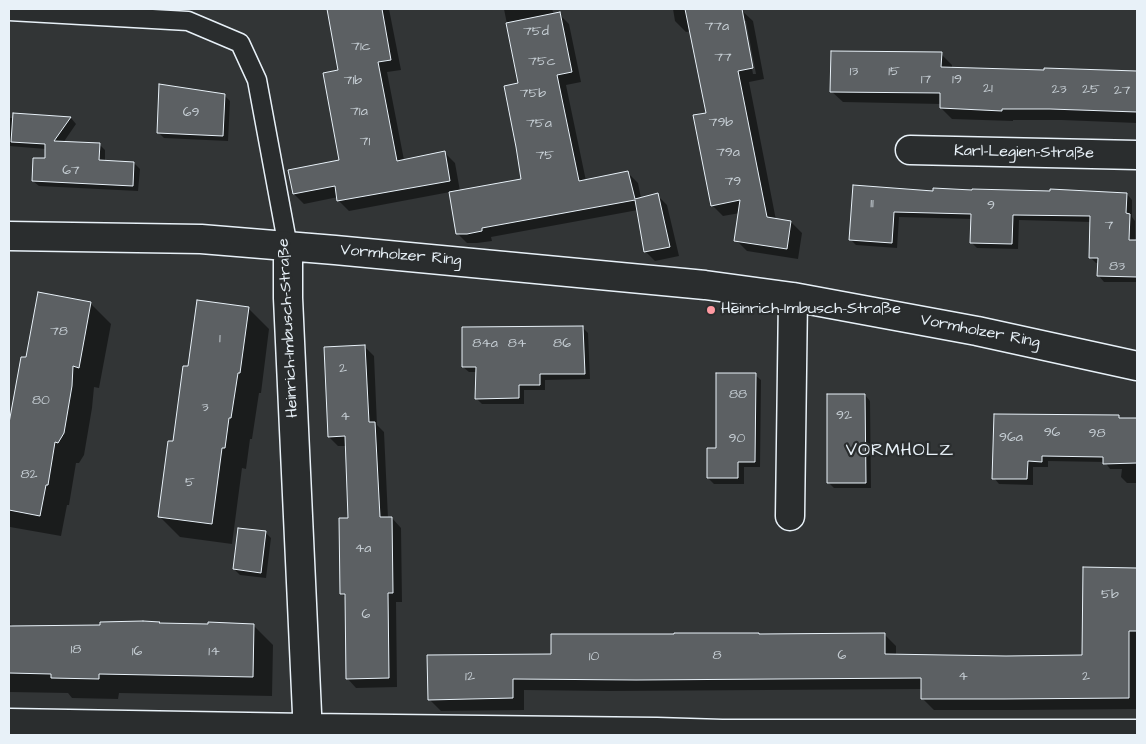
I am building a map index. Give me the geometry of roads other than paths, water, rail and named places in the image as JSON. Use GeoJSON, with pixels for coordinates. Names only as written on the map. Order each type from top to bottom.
{"type":"FeatureCollection","features":[{"type":"Feature","properties":{"kind":"street","name":"Karl-Legien-Straße"},"geometry":{"type":"LineString","coordinates":[[910,150],[1137,155]]}},
{"type":"Feature","properties":{"kind":"street","name":"Vormholzer Ring"},"geometry":{"type":"LineString","coordinates":[[9,236],[201,239],[705,284],[793,297],[977,330],[1137,366]]}},
{"type":"Feature","properties":{"kind":"street","name":"Heinrich-Imbusch-Straße"},"geometry":{"type":"LineString","coordinates":[[288,247],[289,308],[308,732]]}},
{"type":"Feature","properties":{"kind":"street"},"geometry":{"type":"LineString","coordinates":[[790,516],[793,297]]}},
{"type":"Feature","properties":{"kind":"street"},"geometry":{"type":"LineString","coordinates":[[9,723],[308,732],[1137,734]]}},
{"type":"Feature","properties":{"kind":"lane","name":"Heinrich-Imbusch-Straße"},"geometry":{"type":"LineString","coordinates":[[9,11],[188,21],[240,43],[257,80],[288,247]]}},
{"type":"Feature","properties":{"kind":"place","name":"Heinrich-Imbusch-Straße"},"geometry":{"type":"Point","coordinates":[711,310]}},
{"type":"Feature","properties":{"kind":"district","name":"VORMHOLZ"},"geometry":{"type":"Point","coordinates":[900,451]}}]}
